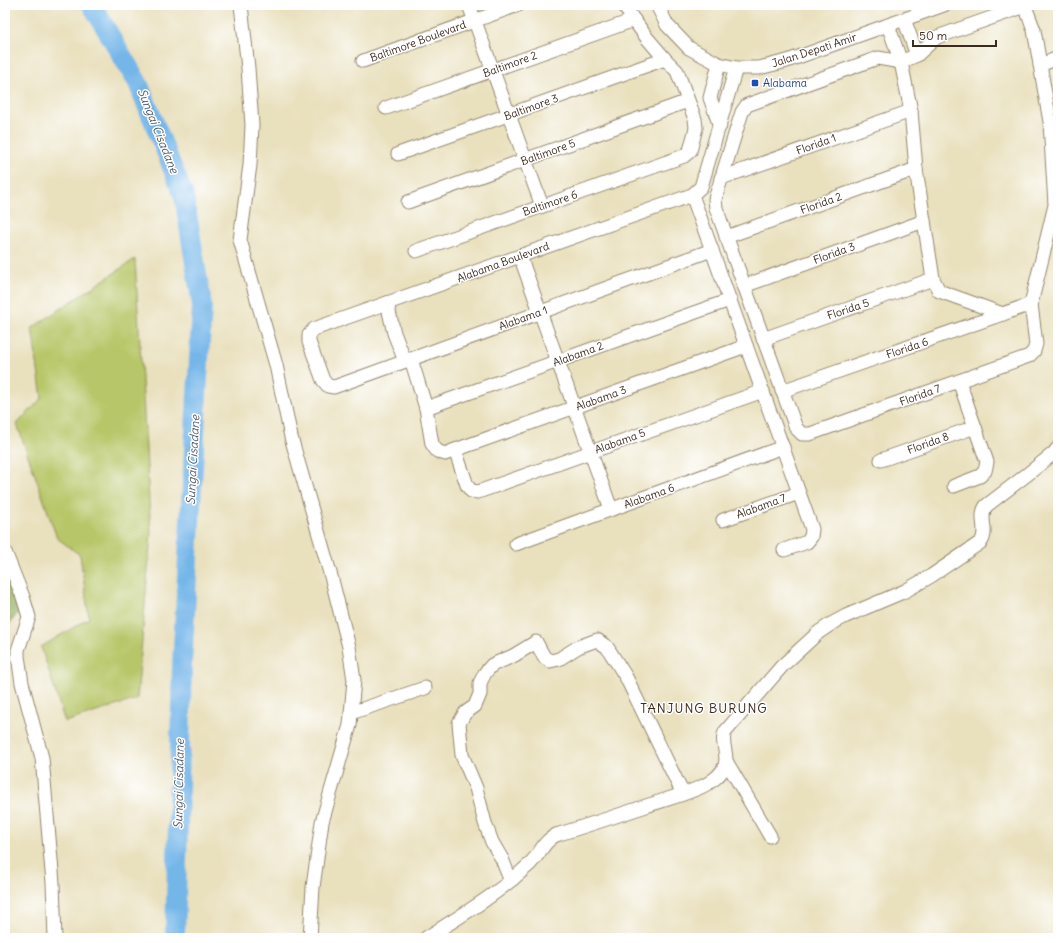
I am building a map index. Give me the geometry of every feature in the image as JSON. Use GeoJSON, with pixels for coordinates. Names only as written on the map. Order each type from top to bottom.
{"type":"FeatureCollection","features":[{"type":"Feature","properties":{"kind":"street"},"geometry":{"type":"LineString","coordinates":[[241,5],[248,68],[252,125],[250,165],[240,240],[276,365],[291,437],[332,580],[348,647],[354,680],[350,725],[322,822],[313,887],[310,938]]}},
{"type":"Feature","properties":{"kind":"street"},"geometry":{"type":"LineString","coordinates":[[469,5],[542,206]]}},
{"type":"Feature","properties":{"kind":"street","name":"Baltimore Boulevard"},"geometry":{"type":"LineString","coordinates":[[363,61],[518,5]]}},
{"type":"Feature","properties":{"kind":"street"},"geometry":{"type":"LineString","coordinates":[[624,5],[647,38],[677,71],[688,102]]}},
{"type":"Feature","properties":{"kind":"street","name":"Jalan Depati Amir"},"geometry":{"type":"LineString","coordinates":[[657,5],[667,25],[689,48],[718,64],[736,68],[759,68],[787,61],[944,5]]}},
{"type":"Feature","properties":{"kind":"street"},"geometry":{"type":"LineString","coordinates":[[782,391],[716,208],[715,199],[742,112],[747,106],[878,58],[901,62],[917,55],[937,37],[1027,5],[1054,120],[1056,174],[1054,226],[1031,304]]}},
{"type":"Feature","properties":{"kind":"street"},"geometry":{"type":"LineString","coordinates":[[904,19],[917,55]]}},
{"type":"Feature","properties":{"kind":"street","name":"Baltimore 2"},"geometry":{"type":"LineString","coordinates":[[386,108],[634,20]]}},
{"type":"Feature","properties":{"kind":"street"},"geometry":{"type":"LineString","coordinates":[[888,25],[901,62],[911,110],[916,169],[933,278],[939,291],[1003,314]]}},
{"type":"Feature","properties":{"kind":"street"},"geometry":{"type":"LineString","coordinates":[[1040,65],[1058,58]]}},
{"type":"Feature","properties":{"kind":"street","name":"Baltimore 3"},"geometry":{"type":"LineString","coordinates":[[398,154],[665,59]]}},
{"type":"Feature","properties":{"kind":"street"},"geometry":{"type":"LineString","coordinates":[[718,64],[710,98],[720,126]]}},
{"type":"Feature","properties":{"kind":"street"},"geometry":{"type":"LineString","coordinates":[[736,68],[701,187],[692,195],[812,529],[811,537],[807,542],[784,550]]}},
{"type":"Feature","properties":{"kind":"street","name":"Baltimore 6"},"geometry":{"type":"LineString","coordinates":[[416,250],[684,156],[690,151],[696,128],[695,120],[688,102]]}},
{"type":"Feature","properties":{"kind":"street","name":"Baltimore 5"},"geometry":{"type":"LineString","coordinates":[[408,202],[688,102]]}},
{"type":"Feature","properties":{"kind":"street","name":"Florida 1"},"geometry":{"type":"LineString","coordinates":[[721,178],[911,110]]}},
{"type":"Feature","properties":{"kind":"street","name":"Florida 2"},"geometry":{"type":"LineString","coordinates":[[726,237],[916,169]]}},
{"type":"Feature","properties":{"kind":"street","name":"Alabama Boulevard"},"geometry":{"type":"LineString","coordinates":[[334,386],[328,386],[323,380],[309,342],[309,335],[314,329],[692,195]]}},
{"type":"Feature","properties":{"kind":"street","name":"Florida 3"},"geometry":{"type":"LineString","coordinates":[[744,286],[924,221]]}},
{"type":"Feature","properties":{"kind":"street","name":"Alabama 1"},"geometry":{"type":"LineString","coordinates":[[334,386],[712,250]]}},
{"type":"Feature","properties":{"kind":"street"},"geometry":{"type":"LineString","coordinates":[[520,256],[611,510]]}},
{"type":"Feature","properties":{"kind":"street","name":"Florida 5"},"geometry":{"type":"LineString","coordinates":[[763,339],[933,278]]}},
{"type":"Feature","properties":{"kind":"street","name":"Alabama 2"},"geometry":{"type":"LineString","coordinates":[[426,408],[730,300]]}},
{"type":"Feature","properties":{"kind":"street"},"geometry":{"type":"LineString","coordinates":[[387,304],[394,333],[408,360],[426,408]]}},
{"type":"Feature","properties":{"kind":"street","name":"Florida 6"},"geometry":{"type":"LineString","coordinates":[[782,391],[1031,304]]}},
{"type":"Feature","properties":{"kind":"street","name":"Florida 7"},"geometry":{"type":"LineString","coordinates":[[782,391],[796,428],[802,434],[810,434],[1029,356],[1034,351],[1036,344],[1031,304]]}},
{"type":"Feature","properties":{"kind":"street","name":"Alabama 3"},"geometry":{"type":"LineString","coordinates":[[426,408],[432,444],[437,451],[445,454],[746,346]]}},
{"type":"Feature","properties":{"kind":"street"},"geometry":{"type":"LineString","coordinates":[[954,486],[980,476],[986,471],[987,462],[958,381]]}},
{"type":"Feature","properties":{"kind":"street","name":"Alabama 5"},"geometry":{"type":"LineString","coordinates":[[455,450],[467,485],[471,492],[478,492],[762,391]]}},
{"type":"Feature","properties":{"kind":"street","name":"Florida 8"},"geometry":{"type":"LineString","coordinates":[[881,460],[975,427]]}},
{"type":"Feature","properties":{"kind":"street","name":"Alabama 6"},"geometry":{"type":"LineString","coordinates":[[516,544],[783,447]]}},
{"type":"Feature","properties":{"kind":"street"},"geometry":{"type":"LineString","coordinates":[[426,938],[473,908],[513,879],[534,859],[543,846],[556,835],[683,794],[712,781],[721,773],[726,764],[723,738],[725,732],[782,666],[819,632],[832,624],[905,590],[931,576],[981,542],[984,538],[982,514],[986,506],[1030,473],[1058,448]]}},
{"type":"Feature","properties":{"kind":"street","name":"Alabama 7"},"geometry":{"type":"LineString","coordinates":[[723,520],[799,493]]}},
{"type":"Feature","properties":{"kind":"street"},"geometry":{"type":"LineString","coordinates":[[5,552],[23,597],[29,617],[18,650],[18,656],[22,683],[42,758],[53,883],[55,938]]}},
{"type":"Feature","properties":{"kind":"street"},"geometry":{"type":"LineString","coordinates":[[513,879],[508,874],[492,842],[485,823],[476,788],[462,755],[459,723],[465,713],[474,706],[480,694],[480,683],[485,673],[492,665],[512,656],[536,642],[544,657],[550,661],[558,659],[578,647],[597,640],[607,647],[626,677],[683,794]]}},
{"type":"Feature","properties":{"kind":"street"},"geometry":{"type":"LineString","coordinates":[[351,713],[425,688]]}},
{"type":"Feature","properties":{"kind":"street"},"geometry":{"type":"LineString","coordinates":[[726,761],[770,836]]}},
{"type":"Feature","properties":{"kind":"green space"},"geometry":{"type":"Polygon","coordinates":[[[135,259],[151,534],[137,699],[65,722],[41,647],[89,618],[80,555],[57,538],[17,424],[42,398],[32,328],[135,259]]]}},
{"type":"Feature","properties":{"kind":"green space"},"geometry":{"type":"Polygon","coordinates":[[[5,571],[22,607],[5,630],[5,571]]]}},
{"type":"Feature","properties":{"kind":"waterway","name":"Sungai Cisadane"},"geometry":{"type":"LineString","coordinates":[[92,5],[138,83],[184,196],[202,305],[182,666],[175,938]]}},
{"type":"Feature","properties":{"kind":"place","name":"Alabama"},"geometry":{"type":"Point","coordinates":[755,83]}},
{"type":"Feature","properties":{"kind":"district","name":"TANJUNG BURUNG"},"geometry":{"type":"Point","coordinates":[704,708]}}]}
